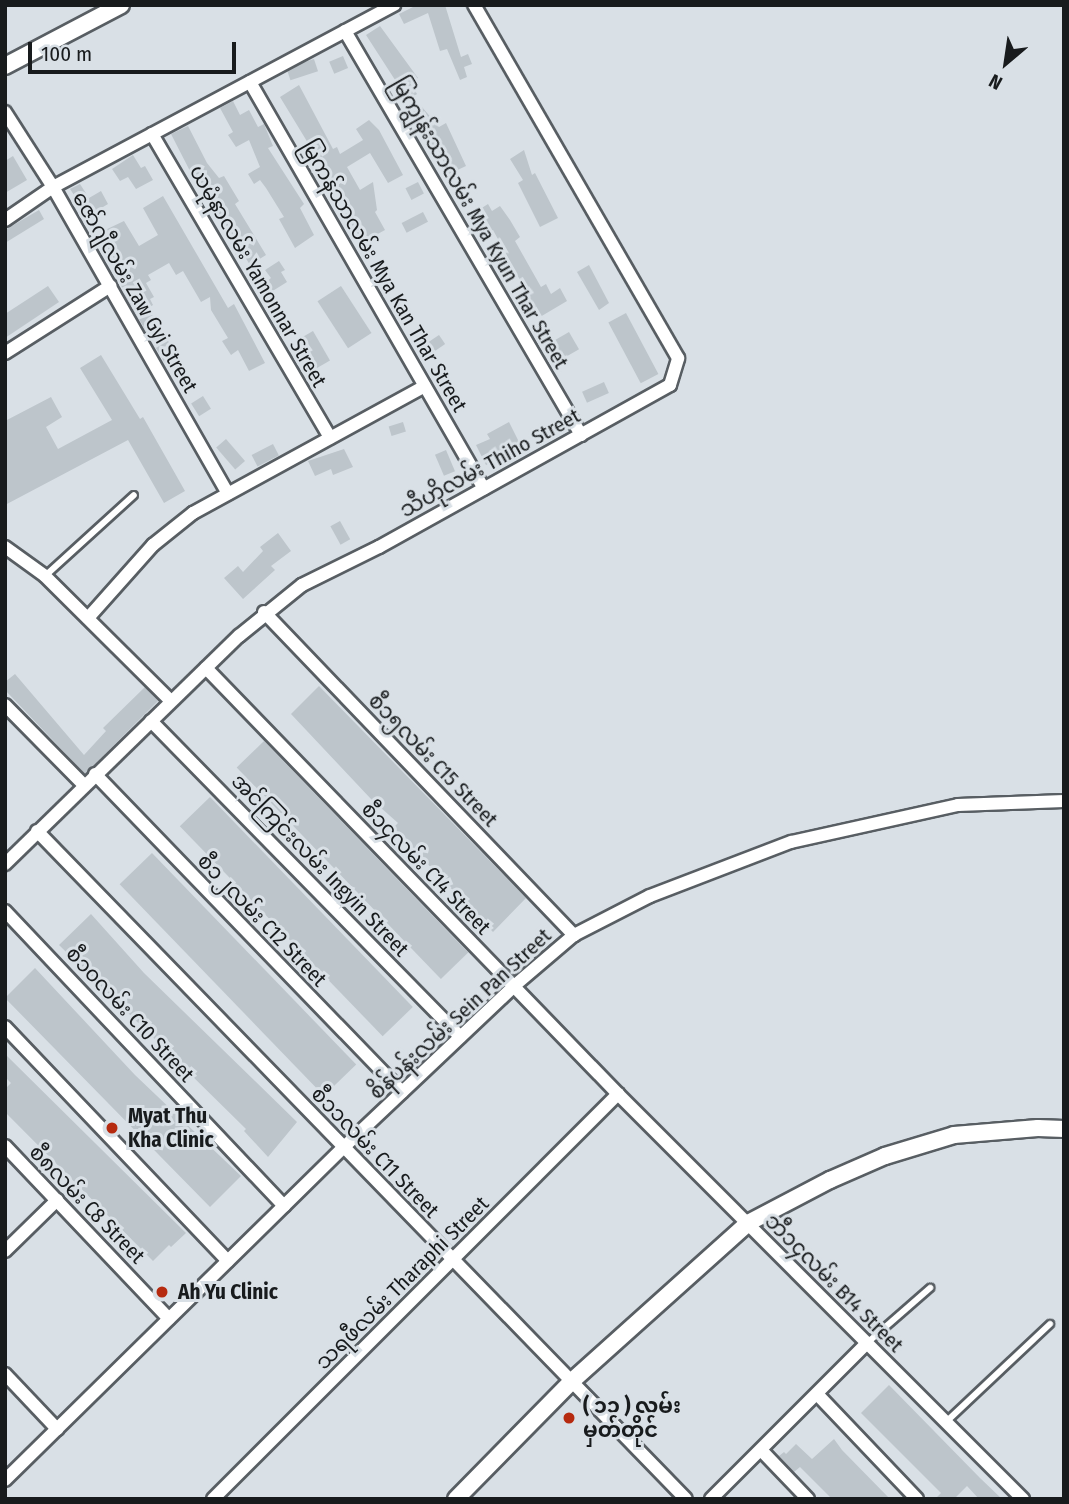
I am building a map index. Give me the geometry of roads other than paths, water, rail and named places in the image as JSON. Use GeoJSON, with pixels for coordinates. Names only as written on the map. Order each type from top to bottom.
{"type":"FeatureCollection","features":[{"type":"Feature","properties":{"kind":"street"},"geometry":{"type":"LineString","coordinates":[[5,220],[54,187],[394,5]]}},
{"type":"Feature","properties":{"kind":"street","name":"သီဟိုလမ်း Thiho Street"},"geometry":{"type":"LineString","coordinates":[[5,864],[264,612],[302,585],[379,547],[670,385],[678,358],[474,5]]}},
{"type":"Feature","properties":{"kind":"street"},"geometry":{"type":"LineString","coordinates":[[5,66],[114,7]]}},
{"type":"Feature","properties":{"kind":"street","name":"မြကျွန်းသာလမ်း Mya Kyun Thar Street"},"geometry":{"type":"LineString","coordinates":[[345,31],[581,435]]}},
{"type":"Feature","properties":{"kind":"street","name":"မြကန်သာလမ်း Mya Kan Thar Street"},"geometry":{"type":"LineString","coordinates":[[250,82],[484,488]]}},
{"type":"Feature","properties":{"kind":"street","name":"ဇော်ဂျီလမ်း Zaw Gyi Street"},"geometry":{"type":"LineString","coordinates":[[5,112],[54,187],[228,494]]}},
{"type":"Feature","properties":{"kind":"street","name":"ယမုံနာလမ်း Yamonnar Street"},"geometry":{"type":"LineString","coordinates":[[152,134],[330,438]]}},
{"type":"Feature","properties":{"kind":"street"},"geometry":{"type":"LineString","coordinates":[[5,353],[110,286]]}},
{"type":"Feature","properties":{"kind":"street"},"geometry":{"type":"LineString","coordinates":[[88,618],[153,545],[193,513],[425,386]]}},
{"type":"Feature","properties":{"kind":"street"},"geometry":{"type":"LineString","coordinates":[[5,547],[45,576],[171,701]]}},
{"type":"Feature","properties":{"kind":"street","name":"စီ၁၅လမ်း C15 Street"},"geometry":{"type":"LineString","coordinates":[[264,612],[574,935]]}},
{"type":"Feature","properties":{"kind":"street","name":"စီ၁၄လမ်း C14 Street"},"geometry":{"type":"LineString","coordinates":[[206,668],[618,1094]]}},
{"type":"Feature","properties":{"kind":"street"},"geometry":{"type":"LineString","coordinates":[[5,705],[84,785]]}},
{"type":"Feature","properties":{"kind":"street","name":"အင်ကြင်းလမ်း Ingyin Street"},"geometry":{"type":"LineString","coordinates":[[151,721],[460,1037]]}},
{"type":"Feature","properties":{"kind":"street","name":"စီ၁၂လမ်း C12 Street"},"geometry":{"type":"LineString","coordinates":[[95,774],[402,1092]]}},
{"type":"Feature","properties":{"kind":"street","name":"စိန်ပန်းလမ်း Sein Pan Street"},"geometry":{"type":"LineString","coordinates":[[5,1480],[344,1147],[514,986],[574,935],[650,896],[791,842],[958,805],[1064,801]]}},
{"type":"Feature","properties":{"kind":"street","name":"စီ၁၁လမ်း C11 Street"},"geometry":{"type":"LineString","coordinates":[[37,831],[687,1499]]}},
{"type":"Feature","properties":{"kind":"street","name":"စီ၁၀လမ်း C10 Street"},"geometry":{"type":"LineString","coordinates":[[5,911],[284,1206]]}},
{"type":"Feature","properties":{"kind":"street"},"geometry":{"type":"LineString","coordinates":[[5,1027],[228,1261]]}},
{"type":"Feature","properties":{"kind":"street","name":"ဘီ၁၄လမ်း B14 Street"},"geometry":{"type":"LineString","coordinates":[[618,1094],[1023,1499]]}},
{"type":"Feature","properties":{"kind":"street","name":"သရဖီလမ်း Tharaphi Street"},"geometry":{"type":"LineString","coordinates":[[213,1499],[618,1094]]}},
{"type":"Feature","properties":{"kind":"street"},"geometry":{"type":"LineString","coordinates":[[456,1499],[572,1381],[748,1223],[830,1180],[897,1152],[954,1135],[1064,1129]]}},
{"type":"Feature","properties":{"kind":"street","name":"စီ၈လမ်း C8 Street"},"geometry":{"type":"LineString","coordinates":[[5,1146],[169,1319]]}},
{"type":"Feature","properties":{"kind":"street"},"geometry":{"type":"LineString","coordinates":[[5,1251],[57,1200]]}},
{"type":"Feature","properties":{"kind":"street"},"geometry":{"type":"LineString","coordinates":[[711,1499],[867,1343]]}},
{"type":"Feature","properties":{"kind":"street"},"geometry":{"type":"LineString","coordinates":[[5,1374],[57,1429]]}},
{"type":"Feature","properties":{"kind":"street"},"geometry":{"type":"LineString","coordinates":[[817,1394],[917,1499]]}},
{"type":"Feature","properties":{"kind":"street"},"geometry":{"type":"LineString","coordinates":[[761,1450],[808,1499]]}},
{"type":"Feature","properties":{"kind":"lane"},"geometry":{"type":"LineString","coordinates":[[45,576],[134,495]]}},
{"type":"Feature","properties":{"kind":"lane"},"geometry":{"type":"LineString","coordinates":[[867,1343],[930,1288]]}},
{"type":"Feature","properties":{"kind":"lane"},"geometry":{"type":"LineString","coordinates":[[946,1422],[1050,1324]]}},
{"type":"Feature","properties":{"kind":"place","name":"Myat Thu Kha Clinic"},"geometry":{"type":"Point","coordinates":[112,1128]}},
{"type":"Feature","properties":{"kind":"place","name":"Ah Yu Clinic"},"geometry":{"type":"Point","coordinates":[162,1292]}},
{"type":"Feature","properties":{"kind":"place","name":"( ၁၁ ) လမ်း မှတ်တိုင်"},"geometry":{"type":"Point","coordinates":[569,1418]}}]}
